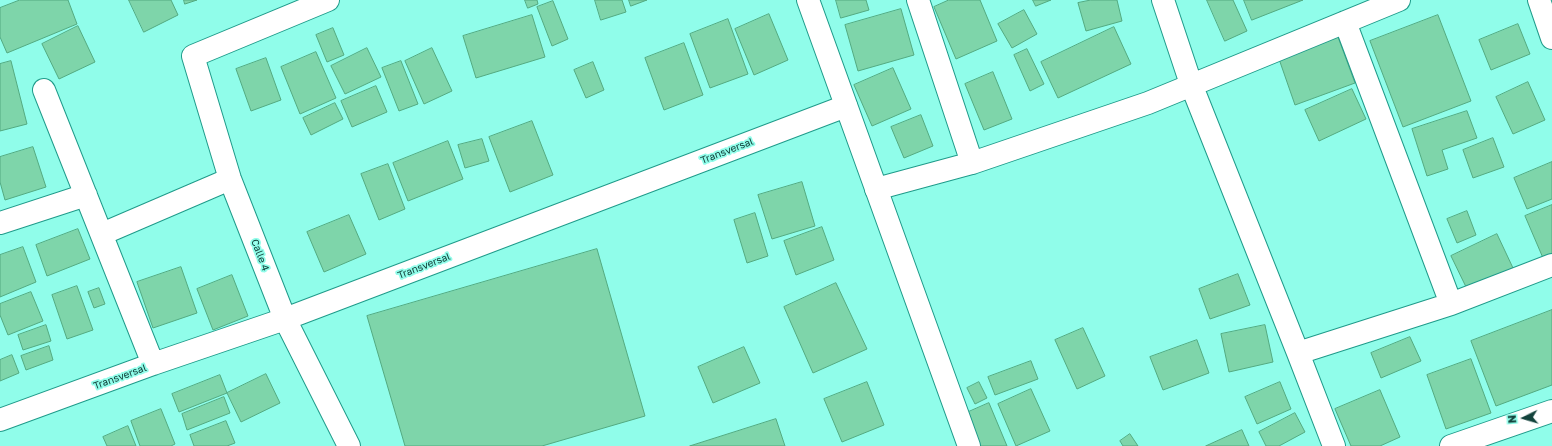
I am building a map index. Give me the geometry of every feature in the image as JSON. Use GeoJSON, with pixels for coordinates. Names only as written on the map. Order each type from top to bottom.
{"type":"FeatureCollection","features":[{"type":"Feature","properties":{"kind":"street","name":"Calle 4"},"geometry":{"type":"LineString","coordinates":[[328,0],[193,56],[230,180],[285,319],[349,446]]}},
{"type":"Feature","properties":{"kind":"street"},"geometry":{"type":"LineString","coordinates":[[808,0],[969,446]]}},
{"type":"Feature","properties":{"kind":"street"},"geometry":{"type":"LineString","coordinates":[[918,0],[972,163]]}},
{"type":"Feature","properties":{"kind":"street"},"geometry":{"type":"LineString","coordinates":[[1163,0],[1191,84],[1334,446]]}},
{"type":"Feature","properties":{"kind":"street"},"geometry":{"type":"LineString","coordinates":[[876,189],[972,163],[1148,103],[1191,84],[1399,0]]}},
{"type":"Feature","properties":{"kind":"street"},"geometry":{"type":"LineString","coordinates":[[1539,0],[1552,38]]}},
{"type":"Feature","properties":{"kind":"street"},"geometry":{"type":"LineString","coordinates":[[1346,22],[1451,304]]}},
{"type":"Feature","properties":{"kind":"street"},"geometry":{"type":"LineString","coordinates":[[44,90],[153,364]]}},
{"type":"Feature","properties":{"kind":"street","name":"Transversal"},"geometry":{"type":"LineString","coordinates":[[0,420],[153,364],[285,319],[846,106]]}},
{"type":"Feature","properties":{"kind":"street"},"geometry":{"type":"LineString","coordinates":[[102,234],[230,180]]}},
{"type":"Feature","properties":{"kind":"street"},"geometry":{"type":"LineString","coordinates":[[0,223],[86,195]]}},
{"type":"Feature","properties":{"kind":"street"},"geometry":{"type":"LineString","coordinates":[[1298,353],[1451,304],[1552,265]]}},
{"type":"Feature","properties":{"kind":"street"},"geometry":{"type":"LineString","coordinates":[[1451,446],[1552,411]]}},
{"type":"Feature","properties":{"kind":"building"},"geometry":{"type":"Polygon","coordinates":[[[20,0],[68,0],[77,24],[7,53],[0,37],[0,8],[20,0]]]}},
{"type":"Feature","properties":{"kind":"building"},"geometry":{"type":"Polygon","coordinates":[[[129,0],[171,0],[178,15],[144,32],[129,0]]]}},
{"type":"Feature","properties":{"kind":"building"},"geometry":{"type":"Polygon","coordinates":[[[184,0],[197,0],[185,4],[184,0]]]}},
{"type":"Feature","properties":{"kind":"building"},"geometry":{"type":"Polygon","coordinates":[[[525,0],[537,0],[538,4],[528,8],[525,0]]]}},
{"type":"Feature","properties":{"kind":"building"},"geometry":{"type":"Polygon","coordinates":[[[595,0],[622,0],[626,12],[601,20],[595,0]]]}},
{"type":"Feature","properties":{"kind":"building"},"geometry":{"type":"Polygon","coordinates":[[[629,0],[647,0],[631,6],[629,0]]]}},
{"type":"Feature","properties":{"kind":"building"},"geometry":{"type":"Polygon","coordinates":[[[836,0],[866,0],[869,10],[841,18],[836,0]]]}},
{"type":"Feature","properties":{"kind":"building"},"geometry":{"type":"Polygon","coordinates":[[[949,0],[980,0],[997,41],[956,59],[934,7],[949,0]]]}},
{"type":"Feature","properties":{"kind":"building"},"geometry":{"type":"Polygon","coordinates":[[[1033,0],[1051,0],[1036,6],[1033,0]]]}},
{"type":"Feature","properties":{"kind":"building"},"geometry":{"type":"Polygon","coordinates":[[[1091,0],[1117,0],[1122,21],[1086,31],[1078,3],[1091,0]]]}},
{"type":"Feature","properties":{"kind":"building"},"geometry":{"type":"Polygon","coordinates":[[[1207,0],[1233,0],[1247,31],[1225,41],[1207,0]]]}},
{"type":"Feature","properties":{"kind":"building"},"geometry":{"type":"Polygon","coordinates":[[[1244,0],[1303,0],[1252,20],[1244,0]]]}},
{"type":"Feature","properties":{"kind":"building"},"geometry":{"type":"Polygon","coordinates":[[[553,1],[568,39],[552,46],[537,7],[553,1]]]}},
{"type":"Feature","properties":{"kind":"building"},"geometry":{"type":"Polygon","coordinates":[[[901,9],[914,55],[858,71],[845,25],[901,9]]]}},
{"type":"Feature","properties":{"kind":"building"},"geometry":{"type":"Polygon","coordinates":[[[1024,10],[1037,34],[1012,48],[998,24],[1024,10]]]}},
{"type":"Feature","properties":{"kind":"building"},"geometry":{"type":"Polygon","coordinates":[[[769,14],[788,60],[754,75],[735,29],[769,14]]]}},
{"type":"Feature","properties":{"kind":"building"},"geometry":{"type":"Polygon","coordinates":[[[532,15],[545,57],[476,78],[463,36],[532,15]]]}},
{"type":"Feature","properties":{"kind":"building"},"geometry":{"type":"Polygon","coordinates":[[[1438,15],[1471,101],[1403,127],[1370,41],[1438,15]]]}},
{"type":"Feature","properties":{"kind":"building"},"geometry":{"type":"Polygon","coordinates":[[[728,19],[748,74],[710,88],[690,34],[728,19]]]}},
{"type":"Feature","properties":{"kind":"building"},"geometry":{"type":"Polygon","coordinates":[[[1518,24],[1530,54],[1491,70],[1479,40],[1518,24]]]}},
{"type":"Feature","properties":{"kind":"building"},"geometry":{"type":"Polygon","coordinates":[[[78,26],[95,62],[59,79],[42,44],[78,26]]]}},
{"type":"Feature","properties":{"kind":"building"},"geometry":{"type":"Polygon","coordinates":[[[1114,27],[1131,64],[1058,98],[1041,62],[1114,27]]]}},
{"type":"Feature","properties":{"kind":"building"},"geometry":{"type":"Polygon","coordinates":[[[333,28],[344,55],[327,62],[316,35],[333,28]]]}},
{"type":"Feature","properties":{"kind":"building"},"geometry":{"type":"Polygon","coordinates":[[[1338,37],[1355,83],[1295,105],[1279,59],[1338,37]]]}},
{"type":"Feature","properties":{"kind":"building"},"geometry":{"type":"Polygon","coordinates":[[[684,43],[703,95],[664,110],[645,58],[684,43]]]}},
{"type":"Feature","properties":{"kind":"building"},"geometry":{"type":"Polygon","coordinates":[[[367,48],[381,77],[345,94],[331,66],[367,48]]]}},
{"type":"Feature","properties":{"kind":"building"},"geometry":{"type":"Polygon","coordinates":[[[432,48],[452,91],[424,104],[405,61],[432,48]]]}},
{"type":"Feature","properties":{"kind":"building"},"geometry":{"type":"Polygon","coordinates":[[[1027,49],[1044,84],[1030,91],[1014,55],[1027,49]]]}},
{"type":"Feature","properties":{"kind":"building"},"geometry":{"type":"Polygon","coordinates":[[[316,52],[336,98],[300,114],[281,67],[316,52]]]}},
{"type":"Feature","properties":{"kind":"building"},"geometry":{"type":"Polygon","coordinates":[[[266,58],[281,100],[251,111],[236,69],[266,58]]]}},
{"type":"Feature","properties":{"kind":"building"},"geometry":{"type":"Polygon","coordinates":[[[11,61],[27,124],[0,131],[0,64],[11,61]]]}},
{"type":"Feature","properties":{"kind":"building"},"geometry":{"type":"Polygon","coordinates":[[[401,61],[418,104],[399,111],[382,68],[401,61]]]}},
{"type":"Feature","properties":{"kind":"building"},"geometry":{"type":"Polygon","coordinates":[[[593,62],[604,90],[586,98],[574,70],[593,62]]]}},
{"type":"Feature","properties":{"kind":"building"},"geometry":{"type":"Polygon","coordinates":[[[893,68],[911,109],[872,126],[854,85],[893,68]]]}},
{"type":"Feature","properties":{"kind":"building"},"geometry":{"type":"Polygon","coordinates":[[[993,72],[1012,119],[984,130],[965,84],[993,72]]]}},
{"type":"Feature","properties":{"kind":"building"},"geometry":{"type":"Polygon","coordinates":[[[1528,82],[1545,120],[1513,134],[1496,97],[1528,82]]]}},
{"type":"Feature","properties":{"kind":"building"},"geometry":{"type":"Polygon","coordinates":[[[376,86],[387,112],[352,127],[341,101],[376,86]]]}},
{"type":"Feature","properties":{"kind":"building"},"geometry":{"type":"Polygon","coordinates":[[[1352,89],[1366,119],[1319,141],[1305,110],[1352,89]]]}},
{"type":"Feature","properties":{"kind":"building"},"geometry":{"type":"Polygon","coordinates":[[[335,103],[343,119],[311,135],[303,118],[335,103]]]}},
{"type":"Feature","properties":{"kind":"building"},"geometry":{"type":"Polygon","coordinates":[[[1467,111],[1477,138],[1442,150],[1448,169],[1427,176],[1412,129],[1467,111]]]}},
{"type":"Feature","properties":{"kind":"building"},"geometry":{"type":"Polygon","coordinates":[[[921,115],[933,146],[904,158],[891,127],[921,115]]]}},
{"type":"Feature","properties":{"kind":"building"},"geometry":{"type":"Polygon","coordinates":[[[532,121],[553,175],[510,192],[489,137],[532,121]]]}},
{"type":"Feature","properties":{"kind":"building"},"geometry":{"type":"Polygon","coordinates":[[[1493,138],[1504,167],[1473,178],[1463,150],[1493,138]]]}},
{"type":"Feature","properties":{"kind":"building"},"geometry":{"type":"Polygon","coordinates":[[[482,139],[489,161],[465,168],[458,145],[482,139]]]}},
{"type":"Feature","properties":{"kind":"building"},"geometry":{"type":"Polygon","coordinates":[[[448,141],[463,179],[408,201],[393,163],[448,141]]]}},
{"type":"Feature","properties":{"kind":"building"},"geometry":{"type":"Polygon","coordinates":[[[33,147],[46,187],[5,200],[0,182],[0,157],[33,147]]]}},
{"type":"Feature","properties":{"kind":"building"},"geometry":{"type":"Polygon","coordinates":[[[1552,162],[1552,199],[1527,209],[1514,178],[1552,162]]]}},
{"type":"Feature","properties":{"kind":"building"},"geometry":{"type":"Polygon","coordinates":[[[388,164],[405,209],[379,220],[361,174],[388,164]]]}},
{"type":"Feature","properties":{"kind":"building"},"geometry":{"type":"Polygon","coordinates":[[[802,182],[815,226],[772,239],[758,195],[802,182]]]}},
{"type":"Feature","properties":{"kind":"building"},"geometry":{"type":"Polygon","coordinates":[[[1552,205],[1552,254],[1543,258],[1525,216],[1552,205]]]}},
{"type":"Feature","properties":{"kind":"building"},"geometry":{"type":"Polygon","coordinates":[[[1467,211],[1476,235],[1457,243],[1447,219],[1467,211]]]}},
{"type":"Feature","properties":{"kind":"building"},"geometry":{"type":"Polygon","coordinates":[[[755,213],[768,256],[747,263],[734,220],[755,213]]]}},
{"type":"Feature","properties":{"kind":"building"},"geometry":{"type":"Polygon","coordinates":[[[349,215],[366,254],[324,272],[307,232],[349,215]]]}},
{"type":"Feature","properties":{"kind":"building"},"geometry":{"type":"Polygon","coordinates":[[[822,227],[834,260],[796,275],[784,241],[822,227]]]}},
{"type":"Feature","properties":{"kind":"building"},"geometry":{"type":"Polygon","coordinates":[[[78,229],[90,259],[47,276],[36,245],[78,229]]]}},
{"type":"Feature","properties":{"kind":"building"},"geometry":{"type":"Polygon","coordinates":[[[1497,234],[1513,268],[1467,289],[1451,256],[1497,234]]]}},
{"type":"Feature","properties":{"kind":"building"},"geometry":{"type":"Polygon","coordinates":[[[23,247],[36,282],[0,297],[0,255],[23,247]]]}},
{"type":"Feature","properties":{"kind":"building"},"geometry":{"type":"Polygon","coordinates":[[[597,249],[645,416],[542,446],[405,446],[367,316],[597,249]]]}},
{"type":"Feature","properties":{"kind":"building"},"geometry":{"type":"Polygon","coordinates":[[[181,267],[197,313],[153,328],[137,282],[181,267]]]}},
{"type":"Feature","properties":{"kind":"building"},"geometry":{"type":"Polygon","coordinates":[[[1238,274],[1250,305],[1210,319],[1199,289],[1238,274]]]}},
{"type":"Feature","properties":{"kind":"building"},"geometry":{"type":"Polygon","coordinates":[[[232,275],[248,316],[213,330],[197,289],[232,275]]]}},
{"type":"Feature","properties":{"kind":"building"},"geometry":{"type":"Polygon","coordinates":[[[836,283],[867,349],[813,373],[784,307],[836,283]]]}},
{"type":"Feature","properties":{"kind":"building"},"geometry":{"type":"Polygon","coordinates":[[[77,286],[93,330],[67,339],[52,295],[77,286]]]}},
{"type":"Feature","properties":{"kind":"building"},"geometry":{"type":"Polygon","coordinates":[[[99,288],[105,304],[94,308],[88,292],[99,288]]]}},
{"type":"Feature","properties":{"kind":"building"},"geometry":{"type":"Polygon","coordinates":[[[31,292],[43,321],[8,335],[0,315],[0,304],[31,292]]]}},
{"type":"Feature","properties":{"kind":"building"},"geometry":{"type":"Polygon","coordinates":[[[1552,310],[1552,385],[1496,406],[1471,341],[1552,310]]]}},
{"type":"Feature","properties":{"kind":"building"},"geometry":{"type":"Polygon","coordinates":[[[46,325],[51,341],[23,350],[18,335],[46,325]]]}},
{"type":"Feature","properties":{"kind":"building"},"geometry":{"type":"Polygon","coordinates":[[[1265,325],[1273,362],[1229,372],[1221,334],[1265,325]]]}},
{"type":"Feature","properties":{"kind":"building"},"geometry":{"type":"Polygon","coordinates":[[[1083,328],[1105,376],[1077,389],[1055,340],[1083,328]]]}},
{"type":"Feature","properties":{"kind":"building"},"geometry":{"type":"Polygon","coordinates":[[[1410,337],[1421,361],[1381,378],[1371,353],[1410,337]]]}},
{"type":"Feature","properties":{"kind":"building"},"geometry":{"type":"Polygon","coordinates":[[[1197,340],[1209,373],[1163,390],[1150,357],[1197,340]]]}},
{"type":"Feature","properties":{"kind":"building"},"geometry":{"type":"Polygon","coordinates":[[[49,346],[53,360],[26,370],[21,356],[49,346]]]}},
{"type":"Feature","properties":{"kind":"building"},"geometry":{"type":"Polygon","coordinates":[[[744,347],[760,383],[713,403],[698,367],[744,347]]]}},
{"type":"Feature","properties":{"kind":"building"},"geometry":{"type":"Polygon","coordinates":[[[12,355],[19,373],[0,381],[0,360],[12,355]]]}},
{"type":"Feature","properties":{"kind":"building"},"geometry":{"type":"Polygon","coordinates":[[[1471,359],[1491,413],[1446,429],[1427,375],[1471,359]]]}},
{"type":"Feature","properties":{"kind":"building"},"geometry":{"type":"Polygon","coordinates":[[[1031,361],[1038,379],[995,395],[988,377],[1031,361]]]}},
{"type":"Feature","properties":{"kind":"building"},"geometry":{"type":"Polygon","coordinates":[[[266,374],[280,403],[241,422],[227,393],[266,374]]]}},
{"type":"Feature","properties":{"kind":"building"},"geometry":{"type":"Polygon","coordinates":[[[220,375],[227,393],[179,412],[172,394],[220,375]]]}},
{"type":"Feature","properties":{"kind":"building"},"geometry":{"type":"Polygon","coordinates":[[[867,382],[884,425],[842,442],[824,399],[867,382]]]}},
{"type":"Feature","properties":{"kind":"building"},"geometry":{"type":"Polygon","coordinates":[[[979,382],[987,398],[975,404],[967,388],[979,382]]]}},
{"type":"Feature","properties":{"kind":"building"},"geometry":{"type":"Polygon","coordinates":[[[1280,382],[1291,409],[1257,424],[1245,397],[1280,382]]]}},
{"type":"Feature","properties":{"kind":"building"},"geometry":{"type":"Polygon","coordinates":[[[1031,389],[1050,431],[1016,446],[998,404],[1031,389]]]}},
{"type":"Feature","properties":{"kind":"building"},"geometry":{"type":"Polygon","coordinates":[[[1380,390],[1400,437],[1380,446],[1351,446],[1335,409],[1380,390]]]}},
{"type":"Feature","properties":{"kind":"building"},"geometry":{"type":"Polygon","coordinates":[[[224,397],[230,413],[187,430],[182,414],[224,397]]]}},
{"type":"Feature","properties":{"kind":"building"},"geometry":{"type":"Polygon","coordinates":[[[989,403],[1007,446],[977,446],[964,414],[989,403]]]}},
{"type":"Feature","properties":{"kind":"building"},"geometry":{"type":"Polygon","coordinates":[[[161,409],[175,444],[171,446],[140,446],[131,421],[161,409]]]}},
{"type":"Feature","properties":{"kind":"building"},"geometry":{"type":"Polygon","coordinates":[[[1295,413],[1305,432],[1279,446],[1266,446],[1259,432],[1295,413]]]}},
{"type":"Feature","properties":{"kind":"building"},"geometry":{"type":"Polygon","coordinates":[[[776,419],[785,446],[690,446],[776,419]]]}},
{"type":"Feature","properties":{"kind":"building"},"geometry":{"type":"Polygon","coordinates":[[[226,421],[235,443],[227,446],[194,446],[190,435],[226,421]]]}},
{"type":"Feature","properties":{"kind":"building"},"geometry":{"type":"Polygon","coordinates":[[[128,426],[136,446],[107,446],[103,437],[128,426]]]}},
{"type":"Feature","properties":{"kind":"building"},"geometry":{"type":"Polygon","coordinates":[[[1242,430],[1249,446],[1206,446],[1242,430]]]}},
{"type":"Feature","properties":{"kind":"building"},"geometry":{"type":"Polygon","coordinates":[[[1130,434],[1138,446],[1123,446],[1120,441],[1130,434]]]}}]}
